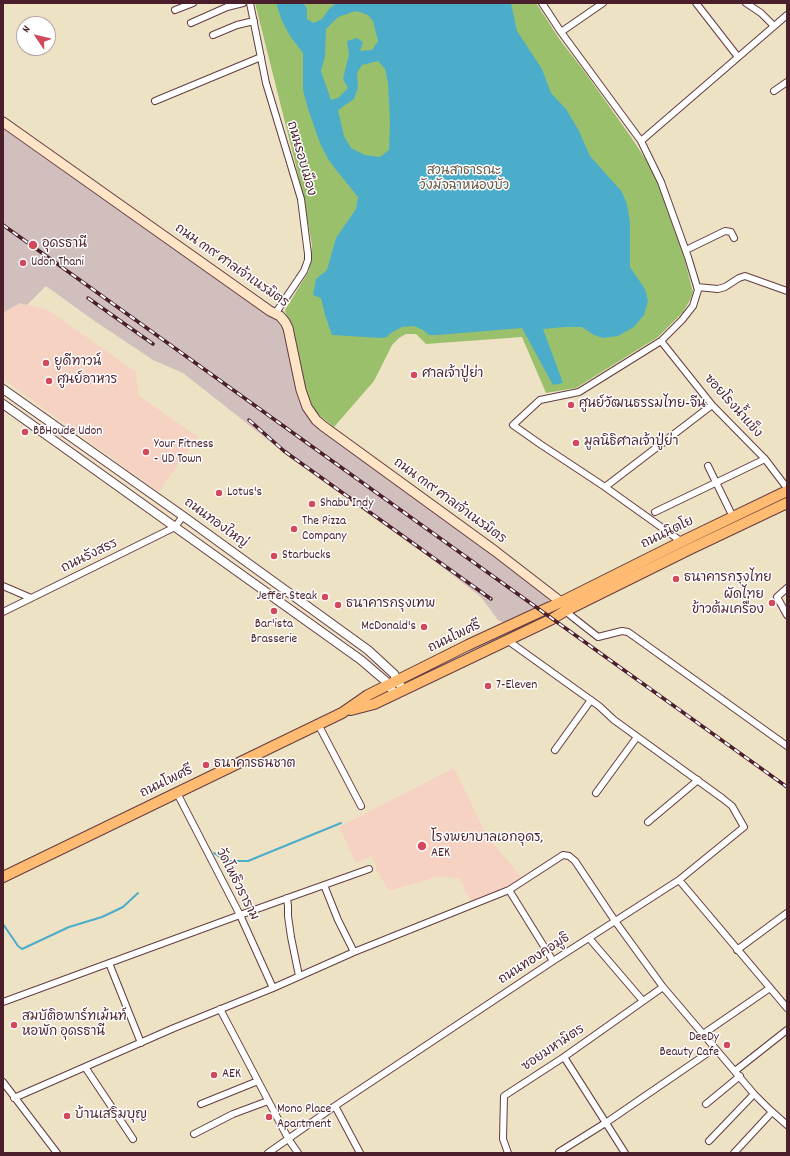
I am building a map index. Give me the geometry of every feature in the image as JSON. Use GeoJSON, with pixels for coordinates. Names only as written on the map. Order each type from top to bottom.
{"type":"FeatureCollection","features":[{"type":"Feature","properties":{"kind":"main road","name":"ถนน ๓๙ ศาลเจ้าเนรมิตร"},"geometry":{"type":"LineString","coordinates":[[3,122],[275,314],[280,316],[286,322],[288,328],[301,390],[307,407],[316,420],[495,551],[563,607]]}},
{"type":"Feature","properties":{"kind":"main road","name":"ถนนนิตโย"},"geometry":{"type":"LineString","coordinates":[[563,607],[683,541],[787,491]]}},
{"type":"Feature","properties":{"kind":"main road","name":"ถนนนิตโย"},"geometry":{"type":"LineString","coordinates":[[563,607],[787,503]]}},
{"type":"Feature","properties":{"kind":"main road","name":"ถนนโพศรี"},"geometry":{"type":"LineString","coordinates":[[342,713],[368,695],[426,678],[552,619],[563,607]]}},
{"type":"Feature","properties":{"kind":"main road","name":"ถนนโพศรี"},"geometry":{"type":"LineString","coordinates":[[3,877],[318,724],[342,713],[374,704],[396,687],[474,642],[563,607]]}},
{"type":"Feature","properties":{"kind":"main road"},"geometry":{"type":"LineString","coordinates":[[374,704],[380,703],[406,691],[426,678]]}},
{"type":"Feature","properties":{"kind":"street"},"geometry":{"type":"LineString","coordinates":[[175,10],[193,3]]}},
{"type":"Feature","properties":{"kind":"street"},"geometry":{"type":"LineString","coordinates":[[192,23],[227,7],[243,3]]}},
{"type":"Feature","properties":{"kind":"street","name":"ถนนรอบเมือง"},"geometry":{"type":"LineString","coordinates":[[250,3],[266,83],[301,200],[308,254],[308,260],[304,270],[275,314]]}},
{"type":"Feature","properties":{"kind":"street"},"geometry":{"type":"LineString","coordinates":[[542,3],[561,32],[641,141],[661,182],[686,250],[698,290],[693,306],[682,320],[661,341],[579,392],[540,400],[513,425],[683,541]]}},
{"type":"Feature","properties":{"kind":"street"},"geometry":{"type":"LineString","coordinates":[[561,32],[603,3]]}},
{"type":"Feature","properties":{"kind":"street"},"geometry":{"type":"LineString","coordinates":[[696,3],[738,57]]}},
{"type":"Feature","properties":{"kind":"street"},"geometry":{"type":"LineString","coordinates":[[746,3],[761,13],[774,26]]}},
{"type":"Feature","properties":{"kind":"street"},"geometry":{"type":"LineString","coordinates":[[641,141],[787,15]]}},
{"type":"Feature","properties":{"kind":"street"},"geometry":{"type":"LineString","coordinates":[[213,35],[237,25],[254,21]]}},
{"type":"Feature","properties":{"kind":"street"},"geometry":{"type":"LineString","coordinates":[[155,101],[261,57]]}},
{"type":"Feature","properties":{"kind":"street"},"geometry":{"type":"LineString","coordinates":[[774,91],[787,82]]}},
{"type":"Feature","properties":{"kind":"street"},"geometry":{"type":"LineString","coordinates":[[686,250],[725,231],[731,232],[734,238]]}},
{"type":"Feature","properties":{"kind":"street"},"geometry":{"type":"LineString","coordinates":[[697,287],[718,289],[725,287],[738,278],[745,276],[787,291]]}},
{"type":"Feature","properties":{"kind":"street","name":"ซอยโรงน้ำแข็ง"},"geometry":{"type":"LineString","coordinates":[[661,341],[712,405],[765,459],[787,488]]}},
{"type":"Feature","properties":{"kind":"street","name":"ถนนทองใหญ่"},"geometry":{"type":"LineString","coordinates":[[3,389],[368,650],[394,674],[396,687]]}},
{"type":"Feature","properties":{"kind":"street","name":"ถนนทองใหญ่"},"geometry":{"type":"LineString","coordinates":[[3,404],[396,687]]}},
{"type":"Feature","properties":{"kind":"street"},"geometry":{"type":"LineString","coordinates":[[605,487],[712,405]]}},
{"type":"Feature","properties":{"kind":"street"},"geometry":{"type":"LineString","coordinates":[[655,512],[765,459]]}},
{"type":"Feature","properties":{"kind":"street"},"geometry":{"type":"LineString","coordinates":[[708,466],[733,517]]}},
{"type":"Feature","properties":{"kind":"street","name":"ถนนรังสรร"},"geometry":{"type":"LineString","coordinates":[[3,612],[174,527],[182,516]]}},
{"type":"Feature","properties":{"kind":"street"},"geometry":{"type":"LineString","coordinates":[[3,586],[31,598]]}},
{"type":"Feature","properties":{"kind":"street"},"geometry":{"type":"LineString","coordinates":[[787,588],[777,597],[787,615]]}},
{"type":"Feature","properties":{"kind":"street"},"geometry":{"type":"LineString","coordinates":[[563,607],[598,637],[622,631],[628,632],[787,746]]}},
{"type":"Feature","properties":{"kind":"street"},"geometry":{"type":"LineString","coordinates":[[507,640],[591,700],[637,737],[698,780],[648,822]]}},
{"type":"Feature","properties":{"kind":"street"},"geometry":{"type":"LineString","coordinates":[[360,660],[368,650]]}},
{"type":"Feature","properties":{"kind":"street"},"geometry":{"type":"LineString","coordinates":[[555,750],[591,700]]}},
{"type":"Feature","properties":{"kind":"street"},"geometry":{"type":"LineString","coordinates":[[318,724],[361,806]]}},
{"type":"Feature","properties":{"kind":"street"},"geometry":{"type":"LineString","coordinates":[[596,793],[637,737]]}},
{"type":"Feature","properties":{"kind":"street","name":"ถนนทองคอมูธิ"},"geometry":{"type":"LineString","coordinates":[[268,1153],[335,1106],[553,961],[679,880],[744,827],[732,806],[698,780]]}},
{"type":"Feature","properties":{"kind":"street","name":"วัดโพธิวราราม"},"geometry":{"type":"LineString","coordinates":[[177,793],[240,915],[273,988]]}},
{"type":"Feature","properties":{"kind":"street"},"geometry":{"type":"LineString","coordinates":[[14,1098],[354,952],[509,890],[563,855],[569,856],[575,861],[615,921],[663,987],[754,1094],[787,1125]]}},
{"type":"Feature","properties":{"kind":"street"},"geometry":{"type":"LineString","coordinates":[[3,1002],[369,869]]}},
{"type":"Feature","properties":{"kind":"street"},"geometry":{"type":"LineString","coordinates":[[679,880],[787,1008]]}},
{"type":"Feature","properties":{"kind":"street"},"geometry":{"type":"LineString","coordinates":[[324,885],[338,920],[354,952]]}},
{"type":"Feature","properties":{"kind":"street"},"geometry":{"type":"LineString","coordinates":[[509,890],[553,961]]}},
{"type":"Feature","properties":{"kind":"street"},"geometry":{"type":"LineString","coordinates":[[287,898],[291,937],[299,976]]}},
{"type":"Feature","properties":{"kind":"street"},"geometry":{"type":"LineString","coordinates":[[737,950],[787,913]]}},
{"type":"Feature","properties":{"kind":"street"},"geometry":{"type":"LineString","coordinates":[[589,938],[643,1001]]}},
{"type":"Feature","properties":{"kind":"street"},"geometry":{"type":"LineString","coordinates":[[109,963],[141,1043]]}},
{"type":"Feature","properties":{"kind":"street","name":"ซอยมหามิตร"},"geometry":{"type":"LineString","coordinates":[[508,1153],[504,1139],[504,1096],[564,1057],[663,987]]}},
{"type":"Feature","properties":{"kind":"street"},"geometry":{"type":"LineString","coordinates":[[703,1034],[770,988]]}},
{"type":"Feature","properties":{"kind":"street"},"geometry":{"type":"LineString","coordinates":[[220,1009],[288,1140],[298,1153]]}},
{"type":"Feature","properties":{"kind":"street"},"geometry":{"type":"LineString","coordinates":[[706,1104],[787,1030]]}},
{"type":"Feature","properties":{"kind":"street"},"geometry":{"type":"LineString","coordinates":[[559,1152],[607,1122],[715,1048]]}},
{"type":"Feature","properties":{"kind":"street"},"geometry":{"type":"LineString","coordinates":[[564,1057],[607,1122],[625,1153]]}},
{"type":"Feature","properties":{"kind":"street"},"geometry":{"type":"LineString","coordinates":[[85,1067],[133,1139]]}},
{"type":"Feature","properties":{"kind":"street"},"geometry":{"type":"LineString","coordinates":[[201,1104],[258,1081]]}},
{"type":"Feature","properties":{"kind":"street"},"geometry":{"type":"LineString","coordinates":[[3,1082],[57,1153]]}},
{"type":"Feature","properties":{"kind":"street"},"geometry":{"type":"LineString","coordinates":[[709,1141],[754,1094]]}},
{"type":"Feature","properties":{"kind":"street"},"geometry":{"type":"LineString","coordinates":[[194,1134],[233,1114],[268,1101]]}},
{"type":"Feature","properties":{"kind":"street"},"geometry":{"type":"LineString","coordinates":[[335,1106],[360,1153]]}},
{"type":"Feature","properties":{"kind":"street"},"geometry":{"type":"LineString","coordinates":[[734,1153],[772,1112]]}},
{"type":"Feature","properties":{"kind":"shaded area"},"geometry":{"type":"Polygon","coordinates":[[[3,125],[282,324],[305,410],[548,596],[548,603],[506,624],[498,620],[481,597],[423,552],[296,462],[183,373],[153,360],[46,286],[27,305],[20,303],[3,314],[3,125]]]}},
{"type":"Feature","properties":{"kind":"shaded area"},"geometry":{"type":"Polygon","coordinates":[[[20,303],[48,310],[136,372],[139,396],[198,437],[159,492],[3,379],[3,314],[20,303]]]}},
{"type":"Feature","properties":{"kind":"shaded area","name":"โรงพยาบาลเอกอุดร, AEK"},"geometry":{"type":"Polygon","coordinates":[[[454,768],[487,836],[523,879],[508,888],[471,903],[460,878],[437,877],[389,891],[376,870],[376,865],[371,856],[356,863],[339,827],[454,768]]]}},
{"type":"Feature","properties":{"kind":"green space","name":"สวนสาธารณะ วังมัจฉาหนองบัว"},"geometry":{"type":"Polygon","coordinates":[[[255,3],[536,3],[560,40],[631,137],[650,166],[660,187],[680,242],[693,292],[683,312],[658,337],[576,388],[546,393],[522,337],[426,344],[416,334],[406,334],[392,345],[374,381],[334,427],[317,413],[307,396],[285,310],[309,271],[312,245],[302,190],[255,3]]]}},
{"type":"Feature","properties":{"kind":"water","name":"สวนสาธารณะ วังมัจฉาหนองบัว"},"geometry":{"type":"Polygon","coordinates":[[[276,3],[303,3],[307,8],[307,19],[314,23],[322,19],[329,9],[336,3],[511,3],[517,31],[542,69],[551,93],[566,109],[579,131],[590,156],[622,192],[627,204],[630,222],[630,267],[645,289],[648,301],[644,315],[634,327],[618,336],[603,338],[594,335],[582,327],[543,329],[563,383],[553,385],[522,328],[429,335],[423,330],[414,326],[402,327],[387,337],[381,338],[332,335],[321,298],[313,295],[316,279],[327,270],[336,238],[356,209],[358,197],[328,159],[320,143],[303,90],[303,53],[290,36],[282,21],[276,3]],[[356,11],[338,17],[326,29],[325,57],[321,71],[331,100],[338,98],[348,88],[343,79],[349,54],[347,41],[357,38],[363,42],[360,51],[372,50],[378,41],[373,21],[368,15],[356,11]],[[378,61],[362,65],[357,73],[358,88],[354,99],[338,110],[344,136],[351,148],[365,155],[380,157],[389,150],[390,122],[388,83],[385,69],[378,61]]]}},
{"type":"Feature","properties":{"kind":"waterway"},"geometry":{"type":"LineString","coordinates":[[214,853],[226,861],[248,861],[341,823]]}},
{"type":"Feature","properties":{"kind":"waterway"},"geometry":{"type":"LineString","coordinates":[[3,924],[18,946],[22,949],[69,927],[102,917],[123,907],[138,893]]}},
{"type":"Feature","properties":{"kind":"railway"},"geometry":{"type":"LineString","coordinates":[[3,225],[787,787]]}},
{"type":"Feature","properties":{"kind":"railway"},"geometry":{"type":"LineString","coordinates":[[88,298],[153,344]]}},
{"type":"Feature","properties":{"kind":"railway"},"geometry":{"type":"LineString","coordinates":[[249,420],[284,451],[491,599]]}},
{"type":"Feature","properties":{"kind":"place","name":"อุดรธานี"},"geometry":{"type":"Point","coordinates":[33,245]}},
{"type":"Feature","properties":{"kind":"place","name":"Udon Thani"},"geometry":{"type":"Point","coordinates":[23,263]}},
{"type":"Feature","properties":{"kind":"place","name":"ยูดีทาวน์"},"geometry":{"type":"Point","coordinates":[46,363]}},
{"type":"Feature","properties":{"kind":"place","name":"ศาลเจ้าปู่ย่า"},"geometry":{"type":"Point","coordinates":[414,375]}},
{"type":"Feature","properties":{"kind":"place","name":"ศูนย์อาหาร"},"geometry":{"type":"Point","coordinates":[49,381]}},
{"type":"Feature","properties":{"kind":"place","name":"ศูนย์วัฒนธรรมไทย-จีน"},"geometry":{"type":"Point","coordinates":[571,405]}},
{"type":"Feature","properties":{"kind":"place","name":"BBHoude Udon"},"geometry":{"type":"Point","coordinates":[25,432]}},
{"type":"Feature","properties":{"kind":"place","name":"มูลนิธิศาลเจ้าปู่ย่า"},"geometry":{"type":"Point","coordinates":[576,443]}},
{"type":"Feature","properties":{"kind":"place","name":"Your Fitness - UD Town"},"geometry":{"type":"Point","coordinates":[146,452]}},
{"type":"Feature","properties":{"kind":"place","name":"Lotus's"},"geometry":{"type":"Point","coordinates":[219,493]}},
{"type":"Feature","properties":{"kind":"place","name":"Shabu Indy"},"geometry":{"type":"Point","coordinates":[312,504]}},
{"type":"Feature","properties":{"kind":"place","name":"The Pizza Company"},"geometry":{"type":"Point","coordinates":[294,529]}},
{"type":"Feature","properties":{"kind":"place","name":"Starbucks"},"geometry":{"type":"Point","coordinates":[274,556]}},
{"type":"Feature","properties":{"kind":"place","name":"ธนาคารกรุงไทย"},"geometry":{"type":"Point","coordinates":[676,579]}},
{"type":"Feature","properties":{"kind":"place","name":"Jeffer Steak"},"geometry":{"type":"Point","coordinates":[325,597]}},
{"type":"Feature","properties":{"kind":"place","name":"ผัดไทย ข้าวต้มเครื่อง"},"geometry":{"type":"Point","coordinates":[772,603]}},
{"type":"Feature","properties":{"kind":"place","name":"ธนาคารกรุงเทพ"},"geometry":{"type":"Point","coordinates":[338,605]}},
{"type":"Feature","properties":{"kind":"place","name":"Bar'ista Brasserie"},"geometry":{"type":"Point","coordinates":[274,611]}},
{"type":"Feature","properties":{"kind":"place","name":"McDonald's"},"geometry":{"type":"Point","coordinates":[424,627]}},
{"type":"Feature","properties":{"kind":"place","name":"7-Eleven"},"geometry":{"type":"Point","coordinates":[488,686]}},
{"type":"Feature","properties":{"kind":"place","name":"ธนาคารธนชาต"},"geometry":{"type":"Point","coordinates":[206,765]}},
{"type":"Feature","properties":{"kind":"place","name":"โรงพยาบาลเอกอุดร, AEK"},"geometry":{"type":"Point","coordinates":[422,846]}},
{"type":"Feature","properties":{"kind":"place","name":"สมบัติอพาร์ทเม้นท์ หอพัก อุดรธานี"},"geometry":{"type":"Point","coordinates":[14,1025]}},
{"type":"Feature","properties":{"kind":"place","name":"DeeDy Beauty Cafe"},"geometry":{"type":"Point","coordinates":[727,1045]}},
{"type":"Feature","properties":{"kind":"place","name":"AEK"},"geometry":{"type":"Point","coordinates":[214,1075]}},
{"type":"Feature","properties":{"kind":"place","name":"บ้านเสริมบุญ"},"geometry":{"type":"Point","coordinates":[67,1116]}},
{"type":"Feature","properties":{"kind":"place","name":"Mono Place Apartment"},"geometry":{"type":"Point","coordinates":[269,1117]}}]}
